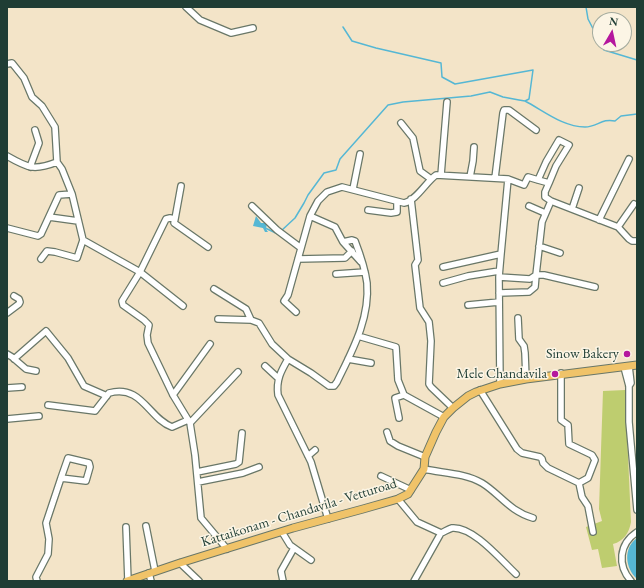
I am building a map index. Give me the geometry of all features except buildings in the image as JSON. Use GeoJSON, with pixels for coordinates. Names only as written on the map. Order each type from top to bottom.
{"type":"FeatureCollection","features":[{"type":"Feature","properties":{"kind":"main road","name":"Kattaikonam - Chandavila - Vetturoad"},"geometry":{"type":"LineString","coordinates":[[130,580],[282,532],[398,499],[408,494],[424,469],[426,457],[444,417],[468,396],[480,390],[500,384],[561,373],[630,366]]}},
{"type":"Feature","properties":{"kind":"street"},"geometry":{"type":"LineString","coordinates":[[186,7],[200,20],[231,33],[253,28]]}},
{"type":"Feature","properties":{"kind":"street"},"geometry":{"type":"LineString","coordinates":[[7,64],[12,63],[24,78],[32,97],[42,106],[55,127],[57,162],[62,169],[72,194],[83,240],[77,258],[47,251],[41,259]]}},
{"type":"Feature","properties":{"kind":"street"},"geometry":{"type":"LineString","coordinates":[[442,175],[447,102]]}},
{"type":"Feature","properties":{"kind":"street"},"geometry":{"type":"LineString","coordinates":[[495,178],[504,110],[509,110],[536,130]]}},
{"type":"Feature","properties":{"kind":"street"},"geometry":{"type":"LineString","coordinates":[[401,123],[413,138],[420,171],[431,179]]}},
{"type":"Feature","properties":{"kind":"street"},"geometry":{"type":"LineString","coordinates":[[30,167],[39,143],[35,130]]}},
{"type":"Feature","properties":{"kind":"street"},"geometry":{"type":"LineString","coordinates":[[538,180],[546,162],[559,140],[569,145],[556,166],[548,183],[545,192],[546,197],[551,201],[618,227],[629,239],[632,241],[637,241]]}},
{"type":"Feature","properties":{"kind":"street"},"geometry":{"type":"LineString","coordinates":[[470,177],[474,161],[474,147]]}},
{"type":"Feature","properties":{"kind":"street"},"geometry":{"type":"LineString","coordinates":[[353,190],[360,154]]}},
{"type":"Feature","properties":{"kind":"street"},"geometry":{"type":"LineString","coordinates":[[7,156],[30,167],[40,168],[57,162]]}},
{"type":"Feature","properties":{"kind":"street"},"geometry":{"type":"LineString","coordinates":[[600,220],[629,158]]}},
{"type":"Feature","properties":{"kind":"street"},"geometry":{"type":"LineString","coordinates":[[296,312],[284,301],[288,294],[310,216],[318,201],[327,192],[342,187],[397,202],[408,202],[431,179],[442,175],[508,179],[524,184],[528,177],[548,183]]}},
{"type":"Feature","properties":{"kind":"street"},"geometry":{"type":"LineString","coordinates":[[500,384],[499,274],[508,179]]}},
{"type":"Feature","properties":{"kind":"street"},"geometry":{"type":"LineString","coordinates":[[181,186],[176,219],[174,223],[208,247]]}},
{"type":"Feature","properties":{"kind":"street"},"geometry":{"type":"LineString","coordinates":[[572,209],[579,188]]}},
{"type":"Feature","properties":{"kind":"street"},"geometry":{"type":"LineString","coordinates":[[7,228],[38,236],[41,234],[59,195],[72,194]]}},
{"type":"Feature","properties":{"kind":"street"},"geometry":{"type":"LineString","coordinates":[[411,199],[418,260],[415,265],[420,308],[429,322],[431,341],[429,384],[453,408]]}},
{"type":"Feature","properties":{"kind":"street"},"geometry":{"type":"LineString","coordinates":[[499,293],[529,292],[535,286],[542,222],[551,201]]}},
{"type":"Feature","properties":{"kind":"street"},"geometry":{"type":"LineString","coordinates":[[368,210],[392,213],[397,212],[397,202]]}},
{"type":"Feature","properties":{"kind":"street"},"geometry":{"type":"LineString","coordinates":[[618,227],[634,204]]}},
{"type":"Feature","properties":{"kind":"street"},"geometry":{"type":"LineString","coordinates":[[252,206],[277,230],[301,248]]}},
{"type":"Feature","properties":{"kind":"street"},"geometry":{"type":"LineString","coordinates":[[529,206],[545,213]]}},
{"type":"Feature","properties":{"kind":"street"},"geometry":{"type":"LineString","coordinates":[[310,216],[335,227],[343,242],[363,264]]}},
{"type":"Feature","properties":{"kind":"street"},"geometry":{"type":"LineString","coordinates":[[49,217],[78,221]]}},
{"type":"Feature","properties":{"kind":"street"},"geometry":{"type":"LineString","coordinates":[[176,219],[166,219],[140,272],[122,301],[123,305],[149,325],[147,335],[148,343],[173,395],[189,422],[197,472],[201,518],[227,549]]}},
{"type":"Feature","properties":{"kind":"street"},"geometry":{"type":"LineString","coordinates":[[83,240],[140,272],[183,306]]}},
{"type":"Feature","properties":{"kind":"street"},"geometry":{"type":"LineString","coordinates":[[218,319],[251,320],[259,323],[272,344],[281,354],[329,386],[334,386],[358,336],[366,310],[367,283],[356,240],[343,242]]}},
{"type":"Feature","properties":{"kind":"street"},"geometry":{"type":"LineString","coordinates":[[539,246],[560,253]]}},
{"type":"Feature","properties":{"kind":"street"},"geometry":{"type":"LineString","coordinates":[[298,259],[345,258],[352,251]]}},
{"type":"Feature","properties":{"kind":"street"},"geometry":{"type":"LineString","coordinates":[[443,267],[501,254]]}},
{"type":"Feature","properties":{"kind":"street"},"geometry":{"type":"LineString","coordinates":[[336,274],[365,272]]}},
{"type":"Feature","properties":{"kind":"street"},"geometry":{"type":"LineString","coordinates":[[443,283],[468,276],[499,274],[530,279],[536,275],[544,275],[595,287]]}},
{"type":"Feature","properties":{"kind":"street"},"geometry":{"type":"LineString","coordinates":[[214,289],[246,309],[251,320]]}},
{"type":"Feature","properties":{"kind":"street"},"geometry":{"type":"LineString","coordinates":[[7,313],[20,302],[19,299],[14,296]]}},
{"type":"Feature","properties":{"kind":"street"},"geometry":{"type":"LineString","coordinates":[[468,305],[499,302]]}},
{"type":"Feature","properties":{"kind":"street"},"geometry":{"type":"LineString","coordinates":[[518,318],[519,339],[524,346],[525,353],[526,379]]}},
{"type":"Feature","properties":{"kind":"street"},"geometry":{"type":"LineString","coordinates":[[14,359],[46,331],[68,358],[84,386],[107,396]]}},
{"type":"Feature","properties":{"kind":"street"},"geometry":{"type":"LineString","coordinates":[[358,336],[396,347],[398,380],[404,395],[444,417]]}},
{"type":"Feature","properties":{"kind":"street"},"geometry":{"type":"LineString","coordinates":[[173,395],[210,344]]}},
{"type":"Feature","properties":{"kind":"street"},"geometry":{"type":"LineString","coordinates":[[7,354],[26,369],[36,371]]}},
{"type":"Feature","properties":{"kind":"street"},"geometry":{"type":"LineString","coordinates":[[348,358],[371,363]]}},
{"type":"Feature","properties":{"kind":"street"},"geometry":{"type":"LineString","coordinates":[[288,359],[278,378],[278,395],[308,456],[318,483],[328,519]]}},
{"type":"Feature","properties":{"kind":"street"},"geometry":{"type":"LineString","coordinates":[[265,366],[278,378]]}},
{"type":"Feature","properties":{"kind":"street"},"geometry":{"type":"LineString","coordinates":[[630,366],[627,383],[629,386],[629,422],[637,510]]}},
{"type":"Feature","properties":{"kind":"street"},"geometry":{"type":"LineString","coordinates":[[48,405],[95,411],[109,393],[119,391],[127,392],[135,395],[166,425],[172,427],[189,422],[238,372]]}},
{"type":"Feature","properties":{"kind":"street"},"geometry":{"type":"LineString","coordinates":[[561,373],[562,420],[568,425],[569,444],[594,457],[588,478],[579,483]]}},
{"type":"Feature","properties":{"kind":"street"},"geometry":{"type":"LineString","coordinates":[[7,388],[22,387]]}},
{"type":"Feature","properties":{"kind":"street"},"geometry":{"type":"LineString","coordinates":[[480,390],[517,449],[522,453],[540,457],[548,468],[579,483]]}},
{"type":"Feature","properties":{"kind":"street"},"geometry":{"type":"LineString","coordinates":[[399,418],[395,398],[404,395]]}},
{"type":"Feature","properties":{"kind":"street"},"geometry":{"type":"LineString","coordinates":[[7,419],[39,416]]}},
{"type":"Feature","properties":{"kind":"street"},"geometry":{"type":"LineString","coordinates":[[387,432],[390,441],[398,446],[426,457]]}},
{"type":"Feature","properties":{"kind":"street"},"geometry":{"type":"LineString","coordinates":[[197,472],[236,464],[239,462],[242,433]]}},
{"type":"Feature","properties":{"kind":"street"},"geometry":{"type":"LineString","coordinates":[[308,456],[315,450]]}},
{"type":"Feature","properties":{"kind":"street"},"geometry":{"type":"LineString","coordinates":[[37,581],[36,577],[48,554],[46,522],[68,458],[89,463],[90,467],[86,482]]}},
{"type":"Feature","properties":{"kind":"street"},"geometry":{"type":"LineString","coordinates":[[198,482],[243,473],[259,466]]}},
{"type":"Feature","properties":{"kind":"street"},"geometry":{"type":"LineString","coordinates":[[424,469],[466,477],[482,483],[509,506],[533,518]]}},
{"type":"Feature","properties":{"kind":"street"},"geometry":{"type":"LineString","coordinates":[[381,476],[410,490]]}},
{"type":"Feature","properties":{"kind":"street"},"geometry":{"type":"LineString","coordinates":[[61,478],[93,483]]}},
{"type":"Feature","properties":{"kind":"street"},"geometry":{"type":"LineString","coordinates":[[579,483],[582,496],[588,506],[593,532]]}},
{"type":"Feature","properties":{"kind":"street"},"geometry":{"type":"LineString","coordinates":[[398,499],[418,522],[441,533]]}},
{"type":"Feature","properties":{"kind":"street"},"geometry":{"type":"LineString","coordinates":[[146,526],[152,581]]}},
{"type":"Feature","properties":{"kind":"street"},"geometry":{"type":"LineString","coordinates":[[126,527],[130,580]]}},
{"type":"Feature","properties":{"kind":"street"},"geometry":{"type":"LineString","coordinates":[[414,581],[441,533],[450,528],[474,534],[516,574]]}},
{"type":"Feature","properties":{"kind":"street"},"geometry":{"type":"LineString","coordinates":[[282,532],[290,545],[311,560]]}},
{"type":"Feature","properties":{"kind":"street"},"geometry":{"type":"LineString","coordinates":[[631,581],[626,576],[622,568],[622,550],[626,542],[637,532]]}},
{"type":"Feature","properties":{"kind":"street"},"geometry":{"type":"LineString","coordinates":[[283,581],[281,571],[294,548]]}},
{"type":"Feature","properties":{"kind":"street"},"geometry":{"type":"LineString","coordinates":[[180,563],[199,581]]}},
{"type":"Feature","properties":{"kind":"street"},"geometry":{"type":"LineString","coordinates":[[191,573],[192,581]]}},
{"type":"Feature","properties":{"kind":"green space"},"geometry":{"type":"Polygon","coordinates":[[[625,390],[631,522],[629,530],[623,539],[613,544],[617,566],[602,568],[598,549],[592,550],[586,527],[602,521],[599,509],[603,391],[625,390]]]}},
{"type":"Feature","properties":{"kind":"water"},"geometry":{"type":"Polygon","coordinates":[[[256,216],[261,223],[267,223],[266,229],[268,232],[265,232],[263,228],[253,226],[256,216]]]}},
{"type":"Feature","properties":{"kind":"water"},"geometry":{"type":"Polygon","coordinates":[[[637,538],[637,579],[630,569],[627,558],[629,547],[637,538]]]}},
{"type":"Feature","properties":{"kind":"waterway"},"geometry":{"type":"LineString","coordinates":[[586,7],[588,19],[592,27]]}},
{"type":"Feature","properties":{"kind":"waterway"},"geometry":{"type":"LineString","coordinates":[[281,231],[295,218],[308,195],[324,173],[336,170],[340,159],[388,105],[403,102],[471,96],[490,92],[503,97],[519,100],[525,101],[529,99],[533,70],[455,84],[442,77],[441,63],[352,41],[343,27]]}},
{"type":"Feature","properties":{"kind":"waterway"},"geometry":{"type":"LineString","coordinates":[[611,52],[637,60]]}},
{"type":"Feature","properties":{"kind":"waterway"},"geometry":{"type":"LineString","coordinates":[[525,101],[554,118],[569,124],[585,127],[610,120],[615,121],[621,116],[637,114]]}},
{"type":"Feature","properties":{"kind":"waterway"},"geometry":{"type":"LineString","coordinates":[[263,227],[278,234]]}},
{"type":"Feature","properties":{"kind":"place","name":"Sinow Bakery"},"geometry":{"type":"Point","coordinates":[627,354]}},
{"type":"Feature","properties":{"kind":"place","name":"Mele Chandavila"},"geometry":{"type":"Point","coordinates":[555,374]}}]}
